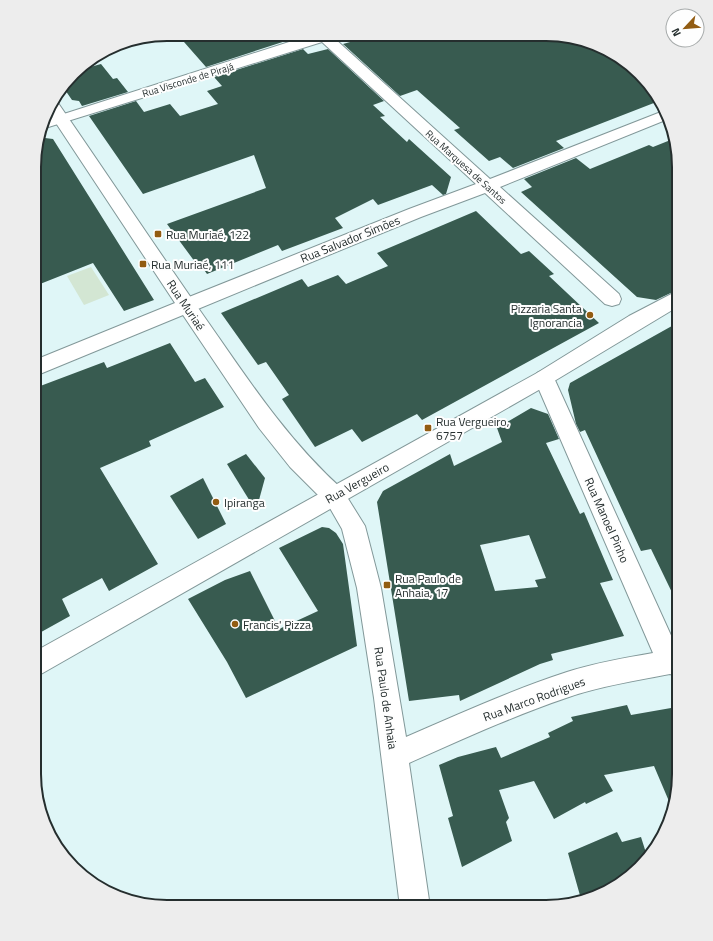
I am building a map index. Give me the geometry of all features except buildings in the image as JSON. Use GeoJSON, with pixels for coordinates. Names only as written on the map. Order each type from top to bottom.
{"type":"FeatureCollection","features":[{"type":"Feature","properties":{"kind":"street","name":"Rua Visconde de Pirajá"},"geometry":{"type":"LineString","coordinates":[[49,123],[310,41]]}},
{"type":"Feature","properties":{"kind":"street","name":"Rua Marquesa de Santos"},"geometry":{"type":"LineString","coordinates":[[331,41],[612,299]]}},
{"type":"Feature","properties":{"kind":"street","name":"Rua Muriaé"},"geometry":{"type":"LineString","coordinates":[[55,109],[186,306],[291,455],[311,476],[334,496]]}},
{"type":"Feature","properties":{"kind":"street","name":"Rua Salvador Simões"},"geometry":{"type":"LineString","coordinates":[[41,366],[415,213],[488,186],[661,116]]}},
{"type":"Feature","properties":{"kind":"street","name":"Rua Vergueiro"},"geometry":{"type":"LineString","coordinates":[[41,662],[544,378],[636,321],[672,301]]}},
{"type":"Feature","properties":{"kind":"street","name":"Rua Manoel Pinho"},"geometry":{"type":"LineString","coordinates":[[544,378],[672,659]]}},
{"type":"Feature","properties":{"kind":"street","name":"Rua Paulo de Anhaia"},"geometry":{"type":"LineString","coordinates":[[334,496],[353,526],[366,575],[386,690],[414,900]]}},
{"type":"Feature","properties":{"kind":"street","name":"Rua Marco Rodrigues"},"geometry":{"type":"LineString","coordinates":[[394,756],[491,714],[567,684],[608,674],[672,663]]}},
{"type":"Feature","properties":{"kind":"green space"},"geometry":{"type":"Polygon","coordinates":[[[91,267],[109,295],[84,305],[67,276],[91,267]]]}},
{"type":"Feature","properties":{"kind":"place","name":"Rua Muriaé, 122"},"geometry":{"type":"Point","coordinates":[158,234]}},
{"type":"Feature","properties":{"kind":"place","name":"Rua Muriaé, 111"},"geometry":{"type":"Point","coordinates":[143,264]}},
{"type":"Feature","properties":{"kind":"place","name":"Pizzaria Santa Ignorancia"},"geometry":{"type":"Point","coordinates":[590,315]}},
{"type":"Feature","properties":{"kind":"place","name":"Rua Vergueiro, 6757"},"geometry":{"type":"Point","coordinates":[428,428]}},
{"type":"Feature","properties":{"kind":"place","name":"Ipiranga"},"geometry":{"type":"Point","coordinates":[216,502]}},
{"type":"Feature","properties":{"kind":"place","name":"Rua Paulo de Anhaia, 17"},"geometry":{"type":"Point","coordinates":[387,585]}},
{"type":"Feature","properties":{"kind":"place","name":"Francis' Pizza"},"geometry":{"type":"Point","coordinates":[235,624]}}]}
